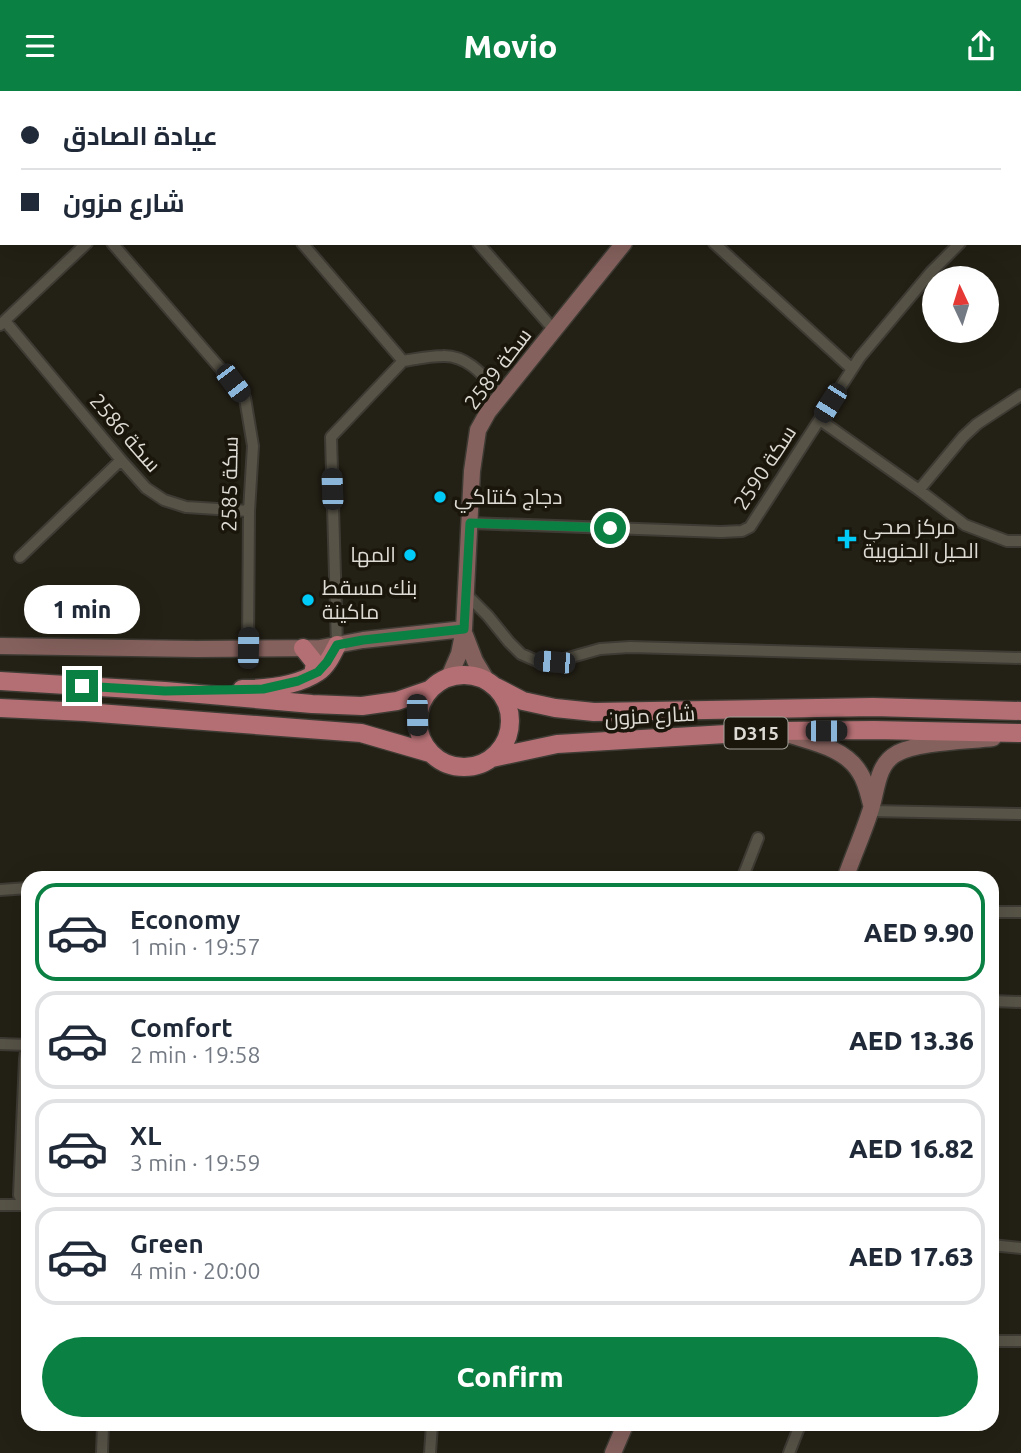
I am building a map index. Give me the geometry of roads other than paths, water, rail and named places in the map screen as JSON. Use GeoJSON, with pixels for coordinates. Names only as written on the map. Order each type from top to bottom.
{"type":"FeatureCollection","features":[{"type":"Feature","properties":{"kind":"main road"},"geometry":{"type":"LineString","coordinates":[[165,691],[263,689],[298,681],[318,672],[337,645]]}},
{"type":"Feature","properties":{"kind":"main road"},"geometry":{"type":"LineString","coordinates":[[303,648],[315,663],[313,674]]}},
{"type":"Feature","properties":{"kind":"main road","name":"D315"},"geometry":{"type":"LineString","coordinates":[[449,677],[475,676],[492,684]]}},
{"type":"Feature","properties":{"kind":"main road"},"geometry":{"type":"LineString","coordinates":[[0,681],[165,691],[312,705],[362,706],[397,701],[429,690],[449,677]]}},
{"type":"Feature","properties":{"kind":"main road"},"geometry":{"type":"LineString","coordinates":[[492,684],[506,701],[510,716],[509,732],[503,747],[492,758]]}},
{"type":"Feature","properties":{"kind":"main road","name":"شارع مزون"},"geometry":{"type":"LineString","coordinates":[[492,684],[523,701],[594,712],[873,707],[1021,711]]}},
{"type":"Feature","properties":{"kind":"main road"},"geometry":{"type":"LineString","coordinates":[[429,690],[417,715],[422,742],[430,753]]}},
{"type":"Feature","properties":{"kind":"main road","name":"D315"},"geometry":{"type":"LineString","coordinates":[[0,708],[360,733],[430,753],[453,767],[480,765],[492,758]]}},
{"type":"Feature","properties":{"kind":"main road","name":"شارع مزون"},"geometry":{"type":"LineString","coordinates":[[492,758],[557,744],[778,731],[874,730],[1021,734]]}},
{"type":"Feature","properties":{"kind":"street"},"geometry":{"type":"LineString","coordinates":[[2,323],[85,245]]}},
{"type":"Feature","properties":{"kind":"street","name":"سكة 2585"},"geometry":{"type":"LineString","coordinates":[[115,245],[244,398],[253,446],[249,511],[248,648]]}},
{"type":"Feature","properties":{"kind":"street"},"geometry":{"type":"LineString","coordinates":[[304,245],[403,361]]}},
{"type":"Feature","properties":{"kind":"street"},"geometry":{"type":"LineString","coordinates":[[480,245],[554,330]]}},
{"type":"Feature","properties":{"kind":"street","name":"سكة 2589"},"geometry":{"type":"LineString","coordinates":[[449,677],[459,654],[464,629],[471,471],[478,430],[488,412],[622,245]]}},
{"type":"Feature","properties":{"kind":"street"},"geometry":{"type":"LineString","coordinates":[[716,245],[852,369]]}},
{"type":"Feature","properties":{"kind":"street","name":"سكة 2590"},"geometry":{"type":"LineString","coordinates":[[470,523],[741,531],[750,527],[860,357],[931,272],[958,245]]}},
{"type":"Feature","properties":{"kind":"street","name":"سكة 2586"},"geometry":{"type":"LineString","coordinates":[[2,323],[146,488],[164,501],[186,507],[249,511]]}},
{"type":"Feature","properties":{"kind":"street"},"geometry":{"type":"LineString","coordinates":[[337,645],[331,437],[403,361],[446,356],[462,360],[484,375],[502,396]]}},
{"type":"Feature","properties":{"kind":"street"},"geometry":{"type":"LineString","coordinates":[[919,490],[963,437],[977,424],[1021,395]]}},
{"type":"Feature","properties":{"kind":"street"},"geometry":{"type":"LineString","coordinates":[[820,420],[965,525],[1007,541],[1021,541]]}},
{"type":"Feature","properties":{"kind":"street"},"geometry":{"type":"LineString","coordinates":[[20,557],[121,460]]}},
{"type":"Feature","properties":{"kind":"street"},"geometry":{"type":"LineString","coordinates":[[466,594],[521,654],[537,661],[554,662],[600,649],[630,647],[1021,657]]}},
{"type":"Feature","properties":{"kind":"street"},"geometry":{"type":"LineString","coordinates":[[0,646],[320,648],[363,640],[464,629]]}},
{"type":"Feature","properties":{"kind":"street","name":"سكة 2589"},"geometry":{"type":"LineString","coordinates":[[464,629],[470,651],[492,684]]}},
{"type":"Feature","properties":{"kind":"street"},"geometry":{"type":"LineString","coordinates":[[778,731],[838,751],[859,769],[871,809]]}},
{"type":"Feature","properties":{"kind":"street"},"geometry":{"type":"LineString","coordinates":[[848,871],[884,766],[892,755],[924,746],[1021,734]]}},
{"type":"Feature","properties":{"kind":"street"},"geometry":{"type":"LineString","coordinates":[[871,809],[1021,814]]}},
{"type":"Feature","properties":{"kind":"street"},"geometry":{"type":"LineString","coordinates":[[745,871],[758,838]]}},
{"type":"Feature","properties":{"kind":"street"},"geometry":{"type":"LineString","coordinates":[[0,890],[21,888]]}},
{"type":"Feature","properties":{"kind":"street"},"geometry":{"type":"LineString","coordinates":[[999,912],[1021,912]]}},
{"type":"Feature","properties":{"kind":"street"},"geometry":{"type":"LineString","coordinates":[[999,1001],[1021,1002]]}},
{"type":"Feature","properties":{"kind":"street"},"geometry":{"type":"LineString","coordinates":[[0,1044],[21,1046]]}},
{"type":"Feature","properties":{"kind":"street"},"geometry":{"type":"LineString","coordinates":[[21,1150],[21,1199]]}},
{"type":"Feature","properties":{"kind":"street"},"geometry":{"type":"LineString","coordinates":[[0,1205],[21,1205]]}},
{"type":"Feature","properties":{"kind":"street"},"geometry":{"type":"LineString","coordinates":[[999,1246],[1021,1248]]}},
{"type":"Feature","properties":{"kind":"street"},"geometry":{"type":"LineString","coordinates":[[999,1341],[1021,1341]]}},
{"type":"Feature","properties":{"kind":"street"},"geometry":{"type":"LineString","coordinates":[[102,1453],[103,1431]]}},
{"type":"Feature","properties":{"kind":"street"},"geometry":{"type":"LineString","coordinates":[[430,1453],[432,1431]]}},
{"type":"Feature","properties":{"kind":"street"},"geometry":{"type":"LineString","coordinates":[[613,1453],[622,1431]]}},
{"type":"Feature","properties":{"kind":"street"},"geometry":{"type":"LineString","coordinates":[[789,1453],[798,1431]]}},
{"type":"Feature","properties":{"kind":"place","name":"دجاج كنتاكي"},"geometry":{"type":"Point","coordinates":[440,497]}},
{"type":"Feature","properties":{"kind":"place","name":"مركز صحي الحيل الجنوبية"},"geometry":{"type":"Point","coordinates":[847,539]}},
{"type":"Feature","properties":{"kind":"place","name":"المها"},"geometry":{"type":"Point","coordinates":[410,555]}},
{"type":"Feature","properties":{"kind":"place","name":"بنك مسقط ماكينة"},"geometry":{"type":"Point","coordinates":[308,600]}}]}
